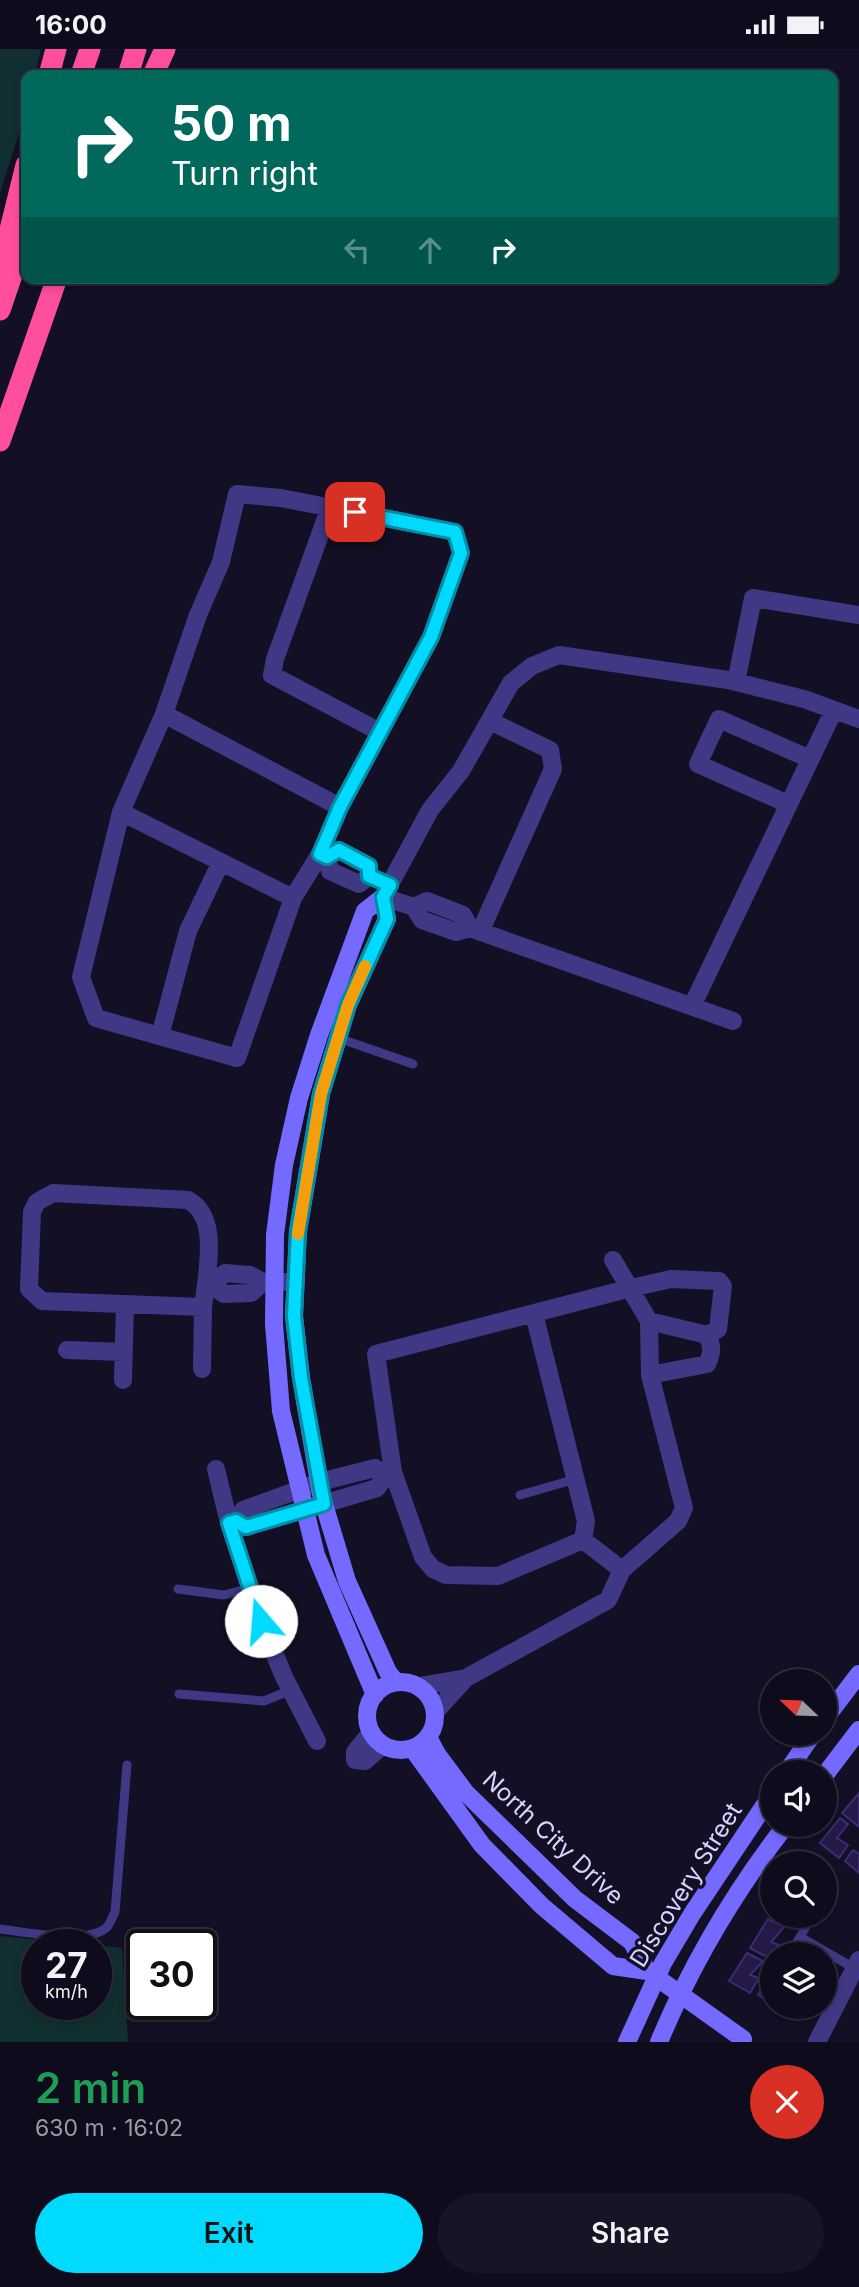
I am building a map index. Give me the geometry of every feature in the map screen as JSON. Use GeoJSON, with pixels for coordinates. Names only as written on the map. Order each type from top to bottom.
{"type":"FeatureCollection","features":[{"type":"Feature","properties":{"kind":"highway"},"geometry":{"type":"LineString","coordinates":[[50,70],[56,49]]}},
{"type":"Feature","properties":{"kind":"highway"},"geometry":{"type":"LineString","coordinates":[[83,70],[90,49]]}},
{"type":"Feature","properties":{"kind":"highway"},"geometry":{"type":"LineString","coordinates":[[130,70],[136,49]]}},
{"type":"Feature","properties":{"kind":"highway"},"geometry":{"type":"LineString","coordinates":[[155,70],[165,49]]}},
{"type":"Feature","properties":{"kind":"highway"},"geometry":{"type":"LineString","coordinates":[[0,270],[21,185]]}},
{"type":"Feature","properties":{"kind":"highway"},"geometry":{"type":"LineString","coordinates":[[0,310],[21,249]]}},
{"type":"Feature","properties":{"kind":"highway"},"geometry":{"type":"LineString","coordinates":[[0,441],[55,284]]}},
{"type":"Feature","properties":{"kind":"street"},"geometry":{"type":"LineString","coordinates":[[237,495],[281,498],[455,532],[461,553],[431,637],[340,807],[323,856],[293,898],[237,1058],[96,1018],[81,977],[121,812],[164,714],[198,615],[220,562],[237,495]]}},
{"type":"Feature","properties":{"kind":"street"},"geometry":{"type":"LineString","coordinates":[[330,507],[275,659],[272,675],[380,732]]}},
{"type":"Feature","properties":{"kind":"street"},"geometry":{"type":"LineString","coordinates":[[736,682],[753,599],[859,615]]}},
{"type":"Feature","properties":{"kind":"street"},"geometry":{"type":"LineString","coordinates":[[375,1695],[316,1555],[304,1510],[281,1411],[268,1282],[284,1165],[299,1098],[318,1035],[365,911],[386,891],[430,810],[461,771],[511,683],[532,666],[559,655],[699,674],[804,699],[859,719]]}},
{"type":"Feature","properties":{"kind":"street"},"geometry":{"type":"LineString","coordinates":[[692,1006],[834,710]]}},
{"type":"Feature","properties":{"kind":"street"},"geometry":{"type":"LineString","coordinates":[[164,714],[340,807]]}},
{"type":"Feature","properties":{"kind":"street"},"geometry":{"type":"LineString","coordinates":[[788,804],[698,764],[719,719],[810,759]]}},
{"type":"Feature","properties":{"kind":"street"},"geometry":{"type":"LineString","coordinates":[[475,930],[553,769],[551,750],[490,721]]}},
{"type":"Feature","properties":{"kind":"street"},"geometry":{"type":"LineString","coordinates":[[121,812],[293,898]]}},
{"type":"Feature","properties":{"kind":"street"},"geometry":{"type":"LineString","coordinates":[[323,856],[339,850],[369,866],[369,876],[386,891],[414,907],[427,901],[463,915],[475,930],[733,1021]]}},
{"type":"Feature","properties":{"kind":"street"},"geometry":{"type":"LineString","coordinates":[[160,1037],[188,931],[220,862]]}},
{"type":"Feature","properties":{"kind":"street"},"geometry":{"type":"LineString","coordinates":[[386,891],[387,919],[348,1005],[321,1094],[298,1231],[294,1316],[324,1504],[347,1581],[388,1672],[396,1682]]}},
{"type":"Feature","properties":{"kind":"street"},"geometry":{"type":"LineString","coordinates":[[202,1369],[204,1307],[209,1285],[210,1255],[204,1214],[196,1204],[188,1200],[53,1193],[37,1202],[30,1225],[29,1289],[42,1301],[204,1307]]}},
{"type":"Feature","properties":{"kind":"street"},"geometry":{"type":"LineString","coordinates":[[435,1712],[466,1678],[608,1600],[622,1570],[678,1521],[684,1509],[650,1375],[649,1321],[613,1260]]}},
{"type":"Feature","properties":{"kind":"street"},"geometry":{"type":"LineString","coordinates":[[583,1540],[498,1576],[446,1575],[433,1569],[423,1557],[389,1474],[376,1354],[671,1279],[719,1281],[723,1286],[718,1329],[707,1335],[649,1321]]}},
{"type":"Feature","properties":{"kind":"street"},"geometry":{"type":"LineString","coordinates":[[209,1285],[224,1294],[251,1293],[268,1282],[296,1282]]}},
{"type":"Feature","properties":{"kind":"street"},"geometry":{"type":"LineString","coordinates":[[123,1380],[125,1304]]}},
{"type":"Feature","properties":{"kind":"street"},"geometry":{"type":"LineString","coordinates":[[534,1314],[586,1521],[583,1540]]}},
{"type":"Feature","properties":{"kind":"street"},"geometry":{"type":"LineString","coordinates":[[650,1375],[708,1364],[712,1343],[707,1335]]}},
{"type":"Feature","properties":{"kind":"street"},"geometry":{"type":"LineString","coordinates":[[67,1350],[124,1352]]}},
{"type":"Feature","properties":{"kind":"street"},"geometry":{"type":"LineString","coordinates":[[233,1522],[243,1510],[320,1482],[375,1468],[389,1474]]}},
{"type":"Feature","properties":{"kind":"street"},"geometry":{"type":"LineString","coordinates":[[216,1469],[261,1621],[317,1741]]}},
{"type":"Feature","properties":{"kind":"street"},"geometry":{"type":"LineString","coordinates":[[233,1522],[246,1527],[377,1488],[389,1474]]}},
{"type":"Feature","properties":{"kind":"street"},"geometry":{"type":"LineString","coordinates":[[583,1540],[622,1570]]}},
{"type":"Feature","properties":{"kind":"street"},"geometry":{"type":"LineString","coordinates":[[837,1703],[859,1674]]}},
{"type":"Feature","properties":{"kind":"street"},"geometry":{"type":"LineString","coordinates":[[420,1686],[432,1702],[435,1712],[432,1730],[428,1737],[412,1748],[392,1749],[377,1738],[368,1723],[369,1703],[382,1688],[396,1682],[420,1686],[466,1678]]}},
{"type":"Feature","properties":{"kind":"street"},"geometry":{"type":"LineString","coordinates":[[836,1760],[859,1730]]}},
{"type":"Feature","properties":{"kind":"street","name":"North City Drive"},"geometry":{"type":"LineString","coordinates":[[428,1737],[466,1793],[575,1899],[632,1942],[652,1974]]}},
{"type":"Feature","properties":{"kind":"street"},"geometry":{"type":"LineString","coordinates":[[349,1765],[355,1752],[377,1738]]}},
{"type":"Feature","properties":{"kind":"street","name":"North City Drive"},"geometry":{"type":"LineString","coordinates":[[412,1748],[482,1845],[542,1906],[613,1966],[652,1974]]}},
{"type":"Feature","properties":{"kind":"street","name":"Discovery Street"},"geometry":{"type":"LineString","coordinates":[[627,2042],[652,1974],[760,1812]]}},
{"type":"Feature","properties":{"kind":"street","name":"Discovery Street"},"geometry":{"type":"LineString","coordinates":[[659,2042],[679,1994],[729,1909],[778,1837]]}},
{"type":"Feature","properties":{"kind":"street"},"geometry":{"type":"LineString","coordinates":[[817,2042],[857,1964]]}},
{"type":"Feature","properties":{"kind":"street"},"geometry":{"type":"LineString","coordinates":[[652,1974],[746,2041]]}},
{"type":"Feature","properties":{"kind":"lane"},"geometry":{"type":"LineString","coordinates":[[338,1038],[413,1064]]}},
{"type":"Feature","properties":{"kind":"lane"},"geometry":{"type":"LineString","coordinates":[[520,1495],[576,1479]]}},
{"type":"Feature","properties":{"kind":"lane"},"geometry":{"type":"LineString","coordinates":[[178,1589],[224,1595],[250,1588]]}},
{"type":"Feature","properties":{"kind":"lane"},"geometry":{"type":"LineString","coordinates":[[178,1694],[264,1701],[291,1690]]}},
{"type":"Feature","properties":{"kind":"lane"},"geometry":{"type":"LineString","coordinates":[[0,1929],[83,1936],[106,1929],[115,1912],[127,1765]]}},
{"type":"Feature","properties":{"kind":"lane"},"geometry":{"type":"LineString","coordinates":[[797,1942],[805,1928]]}},
{"type":"Feature","properties":{"kind":"lane"},"geometry":{"type":"LineString","coordinates":[[800,1937],[857,1964]]}},
{"type":"Feature","properties":{"kind":"green space"},"geometry":{"type":"Polygon","coordinates":[[[0,49],[41,49],[36,70],[21,70],[21,127],[0,193],[0,49]]]}},
{"type":"Feature","properties":{"kind":"green space"},"geometry":{"type":"Polygon","coordinates":[[[0,1936],[21,1938],[21,2020],[112,2020],[112,1947],[122,1948],[128,2042],[0,2042],[0,1936]]]}},
{"type":"Feature","properties":{"kind":"building"},"geometry":{"type":"Polygon","coordinates":[[[859,1793],[859,1827],[842,1813],[859,1793]]]}},
{"type":"Feature","properties":{"kind":"building"},"geometry":{"type":"Polygon","coordinates":[[[840,1818],[848,1824],[837,1838],[848,1845],[839,1858],[837,1851],[830,1851],[820,1843],[825,1837],[837,1837],[837,1822],[840,1818]]]}},
{"type":"Feature","properties":{"kind":"building"},"geometry":{"type":"Polygon","coordinates":[[[853,1850],[859,1854],[859,1873],[845,1861],[853,1850]]]}},
{"type":"Feature","properties":{"kind":"building"},"geometry":{"type":"Polygon","coordinates":[[[762,1928],[783,1928],[771,1942],[760,1942],[760,1953],[750,1948],[762,1928]]]}},
{"type":"Feature","properties":{"kind":"building"},"geometry":{"type":"Polygon","coordinates":[[[747,1953],[760,1960],[760,1964],[750,1975],[759,1978],[750,1993],[729,1981],[747,1953]]]}},
{"type":"Feature","properties":{"kind":"slow traffic"},"geometry":{"type":"LineString","coordinates":[[298,1234],[321,1094],[348,1005],[365,966]]}},
{"type":"Feature","properties":{"kind":"route"},"geometry":{"type":"LineString","coordinates":[[261,1621],[229,1523],[236,1521],[246,1527],[324,1504],[301,1378],[294,1316],[298,1231],[321,1094],[348,1005],[387,919],[383,897],[390,885],[369,876],[369,866],[339,850],[327,857],[320,854],[340,807],[431,637],[461,553],[455,532],[355,512]]}}]}
